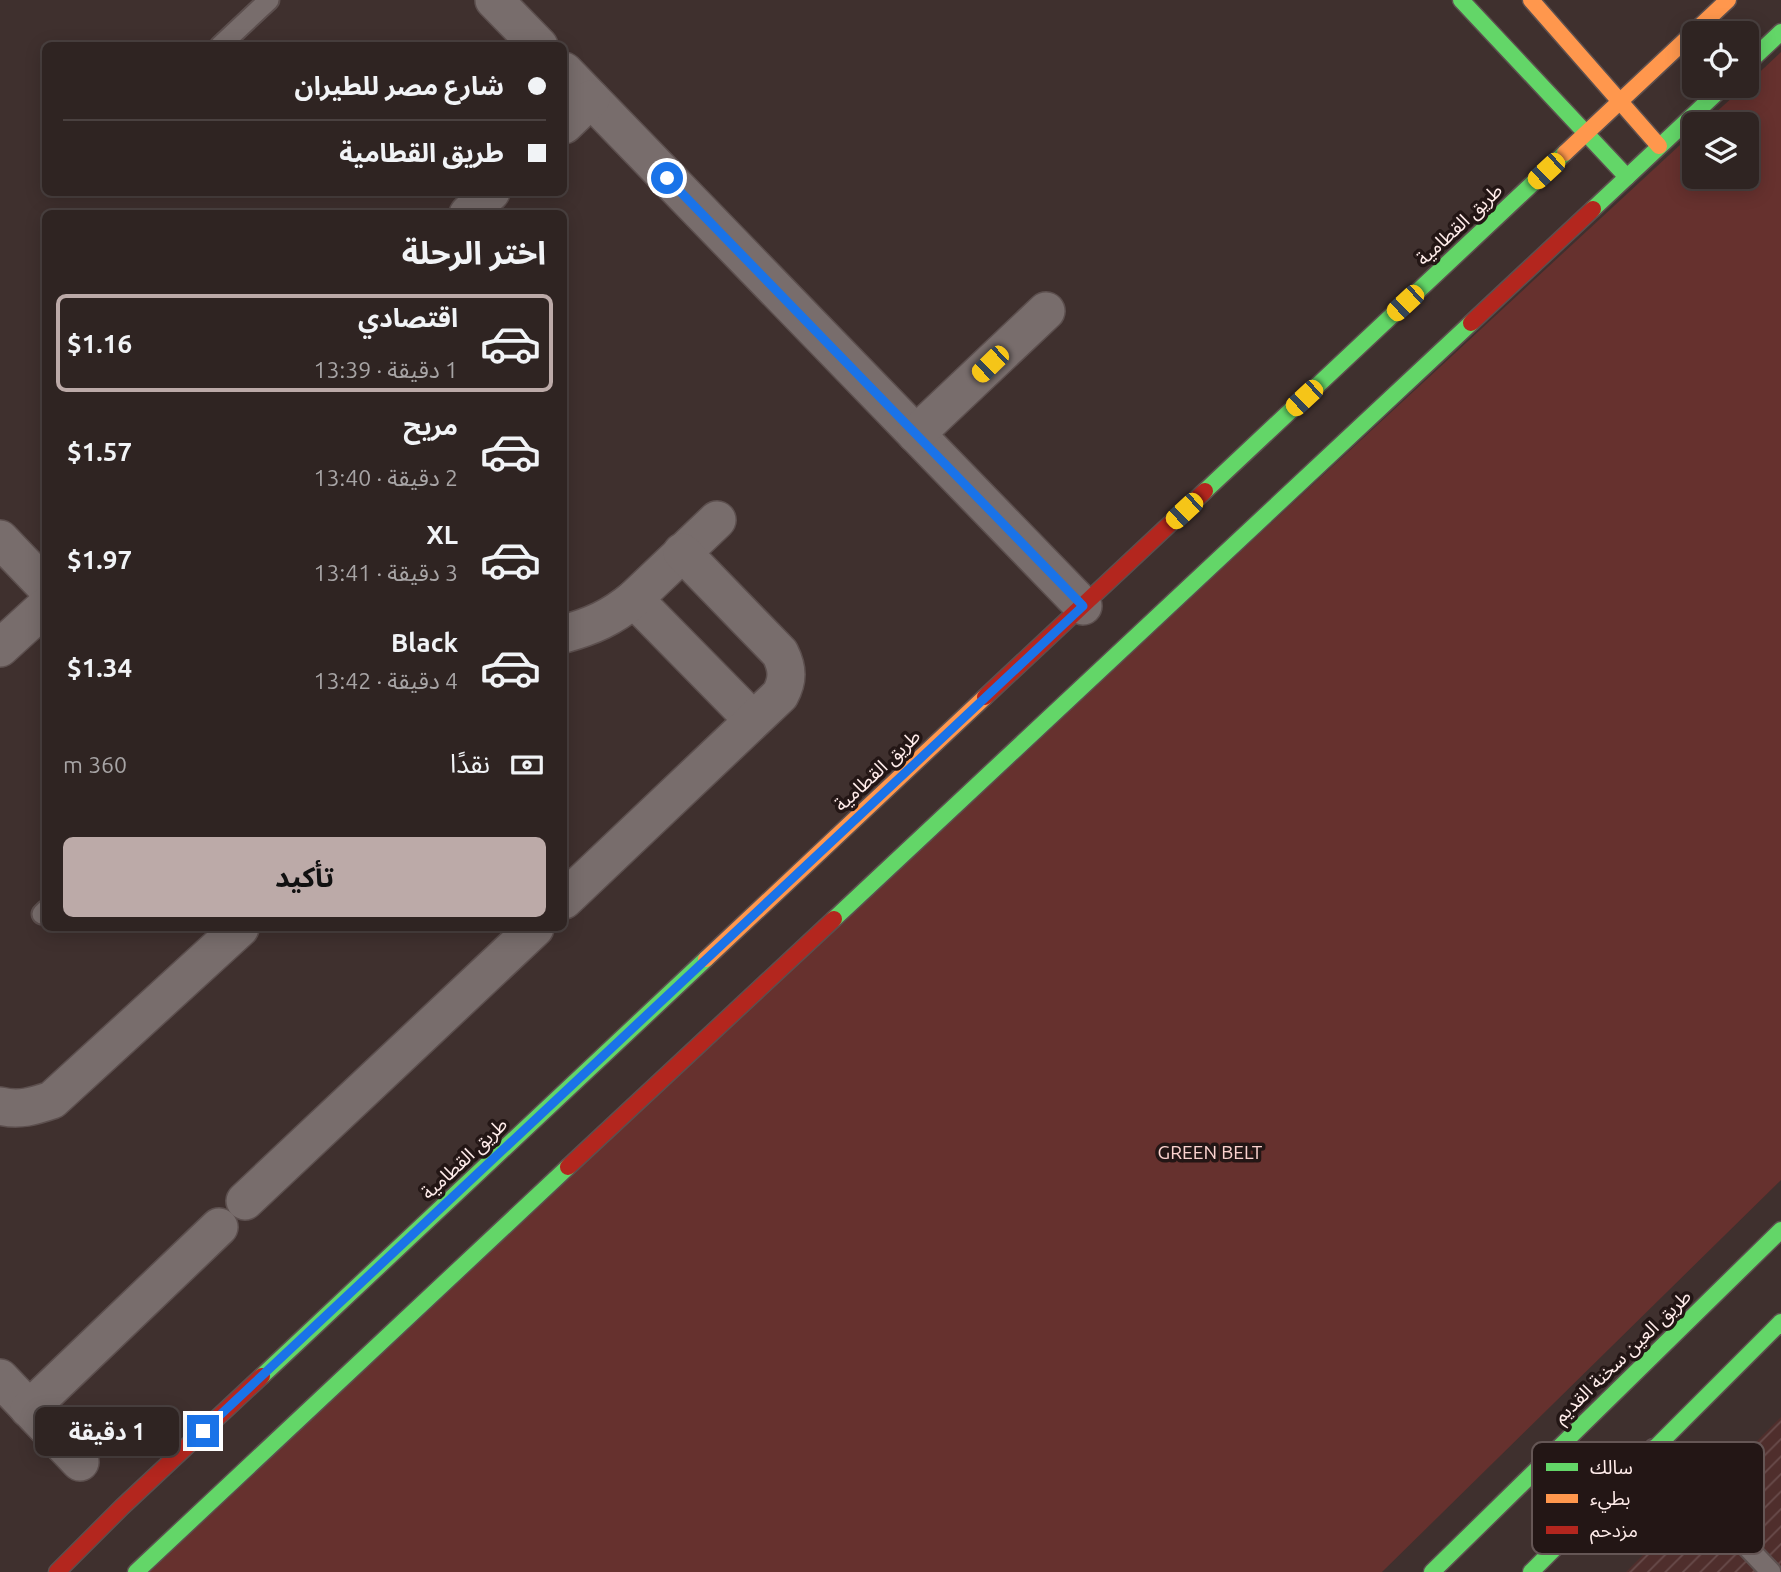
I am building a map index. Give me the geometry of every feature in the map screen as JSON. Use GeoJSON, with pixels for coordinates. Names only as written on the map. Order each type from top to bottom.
{"type":"FeatureCollection","features":[{"type":"Feature","properties":{"kind":"street"},"geometry":{"type":"LineString","coordinates":[[494,0],[535,42]]}},
{"type":"Feature","properties":{"kind":"street"},"geometry":{"type":"LineString","coordinates":[[1461,0],[1627,177]]}},
{"type":"Feature","properties":{"kind":"street"},"geometry":{"type":"LineString","coordinates":[[1531,0],[1659,146]]}},
{"type":"Feature","properties":{"kind":"street","name":"طريق القطامية"},"geometry":{"type":"LineString","coordinates":[[57,1572],[143,1488],[1728,0]]}},
{"type":"Feature","properties":{"kind":"street"},"geometry":{"type":"LineString","coordinates":[[1759,53],[1781,32]]}},
{"type":"Feature","properties":{"kind":"street"},"geometry":{"type":"LineString","coordinates":[[567,74],[1083,606]]}},
{"type":"Feature","properties":{"kind":"street"},"geometry":{"type":"LineString","coordinates":[[136,1572],[1711,98]]}},
{"type":"Feature","properties":{"kind":"street"},"geometry":{"type":"LineString","coordinates":[[567,122],[591,99]]}},
{"type":"Feature","properties":{"kind":"street"},"geometry":{"type":"LineString","coordinates":[[472,210],[487,196]]}},
{"type":"Feature","properties":{"kind":"street"},"geometry":{"type":"LineString","coordinates":[[916,434],[1046,311]]}},
{"type":"Feature","properties":{"kind":"street"},"geometry":{"type":"LineString","coordinates":[[567,633],[604,620],[634,599],[717,520]]}},
{"type":"Feature","properties":{"kind":"street"},"geometry":{"type":"LineString","coordinates":[[0,539],[42,583]]}},
{"type":"Feature","properties":{"kind":"street"},"geometry":{"type":"LineString","coordinates":[[567,898],[780,695],[785,685],[787,674],[780,653],[682,552]]}},
{"type":"Feature","properties":{"kind":"street"},"geometry":{"type":"LineString","coordinates":[[634,599],[753,720]]}},
{"type":"Feature","properties":{"kind":"street"},"geometry":{"type":"LineString","coordinates":[[0,648],[42,610]]}},
{"type":"Feature","properties":{"kind":"street"},"geometry":{"type":"LineString","coordinates":[[0,1107],[32,1107],[52,1100],[237,931]]}},
{"type":"Feature","properties":{"kind":"street"},"geometry":{"type":"LineString","coordinates":[[245,1201],[532,931]]}},
{"type":"Feature","properties":{"kind":"street"},"geometry":{"type":"LineString","coordinates":[[29,1409],[219,1227]]}},
{"type":"Feature","properties":{"kind":"street","name":"طريق العين سخنة القديم"},"geometry":{"type":"LineString","coordinates":[[1565,1442],[1781,1230]]}},
{"type":"Feature","properties":{"kind":"street"},"geometry":{"type":"LineString","coordinates":[[1661,1442],[1781,1322]]}},
{"type":"Feature","properties":{"kind":"street"},"geometry":{"type":"LineString","coordinates":[[0,1378],[80,1462]]}},
{"type":"Feature","properties":{"kind":"street","name":"طريق العين سخنة القديم"},"geometry":{"type":"LineString","coordinates":[[1432,1572],[1532,1474]]}},
{"type":"Feature","properties":{"kind":"street"},"geometry":{"type":"LineString","coordinates":[[1531,1572],[1549,1554]]}},
{"type":"Feature","properties":{"kind":"lane"},"geometry":{"type":"LineString","coordinates":[[224,42],[269,0]]}},
{"type":"Feature","properties":{"kind":"lane"},"geometry":{"type":"LineString","coordinates":[[1754,1554],[1771,1572]]}},
{"type":"Feature","properties":{"kind":"shaded area"},"geometry":{"type":"Polygon","coordinates":[[[1781,1417],[1781,1572],[1626,1572],[1644,1554],[1764,1554],[1764,1442],[1756,1442],[1781,1417]]]}},
{"type":"Feature","properties":{"kind":"green space","name":"GREEN BELT"},"geometry":{"type":"Polygon","coordinates":[[[1781,52],[1781,1180],[1382,1572],[137,1572],[1682,143],[1682,189],[1759,189],[1759,112],[1716,112],[1732,98],[1759,98],[1759,73],[1781,52]]]}},
{"type":"Feature","properties":{"kind":"traffic: fast"},"geometry":{"type":"LineString","coordinates":[[1461,0],[1627,177]]}},
{"type":"Feature","properties":{"kind":"traffic: fast"},"geometry":{"type":"LineString","coordinates":[[1759,53],[1781,32]]}},
{"type":"Feature","properties":{"kind":"traffic: fast"},"geometry":{"type":"LineString","coordinates":[[1593,209],[1711,98]]}},
{"type":"Feature","properties":{"kind":"traffic: fast"},"geometry":{"type":"LineString","coordinates":[[1205,491],[1565,153]]}},
{"type":"Feature","properties":{"kind":"traffic: fast"},"geometry":{"type":"LineString","coordinates":[[834,919],[1471,323]]}},
{"type":"Feature","properties":{"kind":"traffic: fast"},"geometry":{"type":"LineString","coordinates":[[262,1376],[706,959]]}},
{"type":"Feature","properties":{"kind":"traffic: fast"},"geometry":{"type":"LineString","coordinates":[[136,1572],[568,1167]]}},
{"type":"Feature","properties":{"kind":"traffic: fast"},"geometry":{"type":"LineString","coordinates":[[1565,1442],[1781,1230]]}},
{"type":"Feature","properties":{"kind":"traffic: fast"},"geometry":{"type":"LineString","coordinates":[[1661,1442],[1781,1322]]}},
{"type":"Feature","properties":{"kind":"traffic: fast"},"geometry":{"type":"LineString","coordinates":[[1432,1572],[1532,1474]]}},
{"type":"Feature","properties":{"kind":"traffic: fast"},"geometry":{"type":"LineString","coordinates":[[1531,1572],[1549,1554]]}},
{"type":"Feature","properties":{"kind":"traffic: slow"},"geometry":{"type":"LineString","coordinates":[[1531,0],[1659,146]]}},
{"type":"Feature","properties":{"kind":"traffic: slow"},"geometry":{"type":"LineString","coordinates":[[1565,153],[1728,0]]}},
{"type":"Feature","properties":{"kind":"traffic: slow"},"geometry":{"type":"LineString","coordinates":[[706,959],[985,697]]}},
{"type":"Feature","properties":{"kind":"traffic: jam"},"geometry":{"type":"LineString","coordinates":[[1471,323],[1593,209]]}},
{"type":"Feature","properties":{"kind":"traffic: jam"},"geometry":{"type":"LineString","coordinates":[[985,697],[1205,491]]}},
{"type":"Feature","properties":{"kind":"traffic: jam"},"geometry":{"type":"LineString","coordinates":[[568,1167],[834,919]]}},
{"type":"Feature","properties":{"kind":"traffic: jam"},"geometry":{"type":"LineString","coordinates":[[57,1572],[262,1376]]}},
{"type":"Feature","properties":{"kind":"route"},"geometry":{"type":"LineString","coordinates":[[203,1431],[1083,606],[667,178]]}}]}
